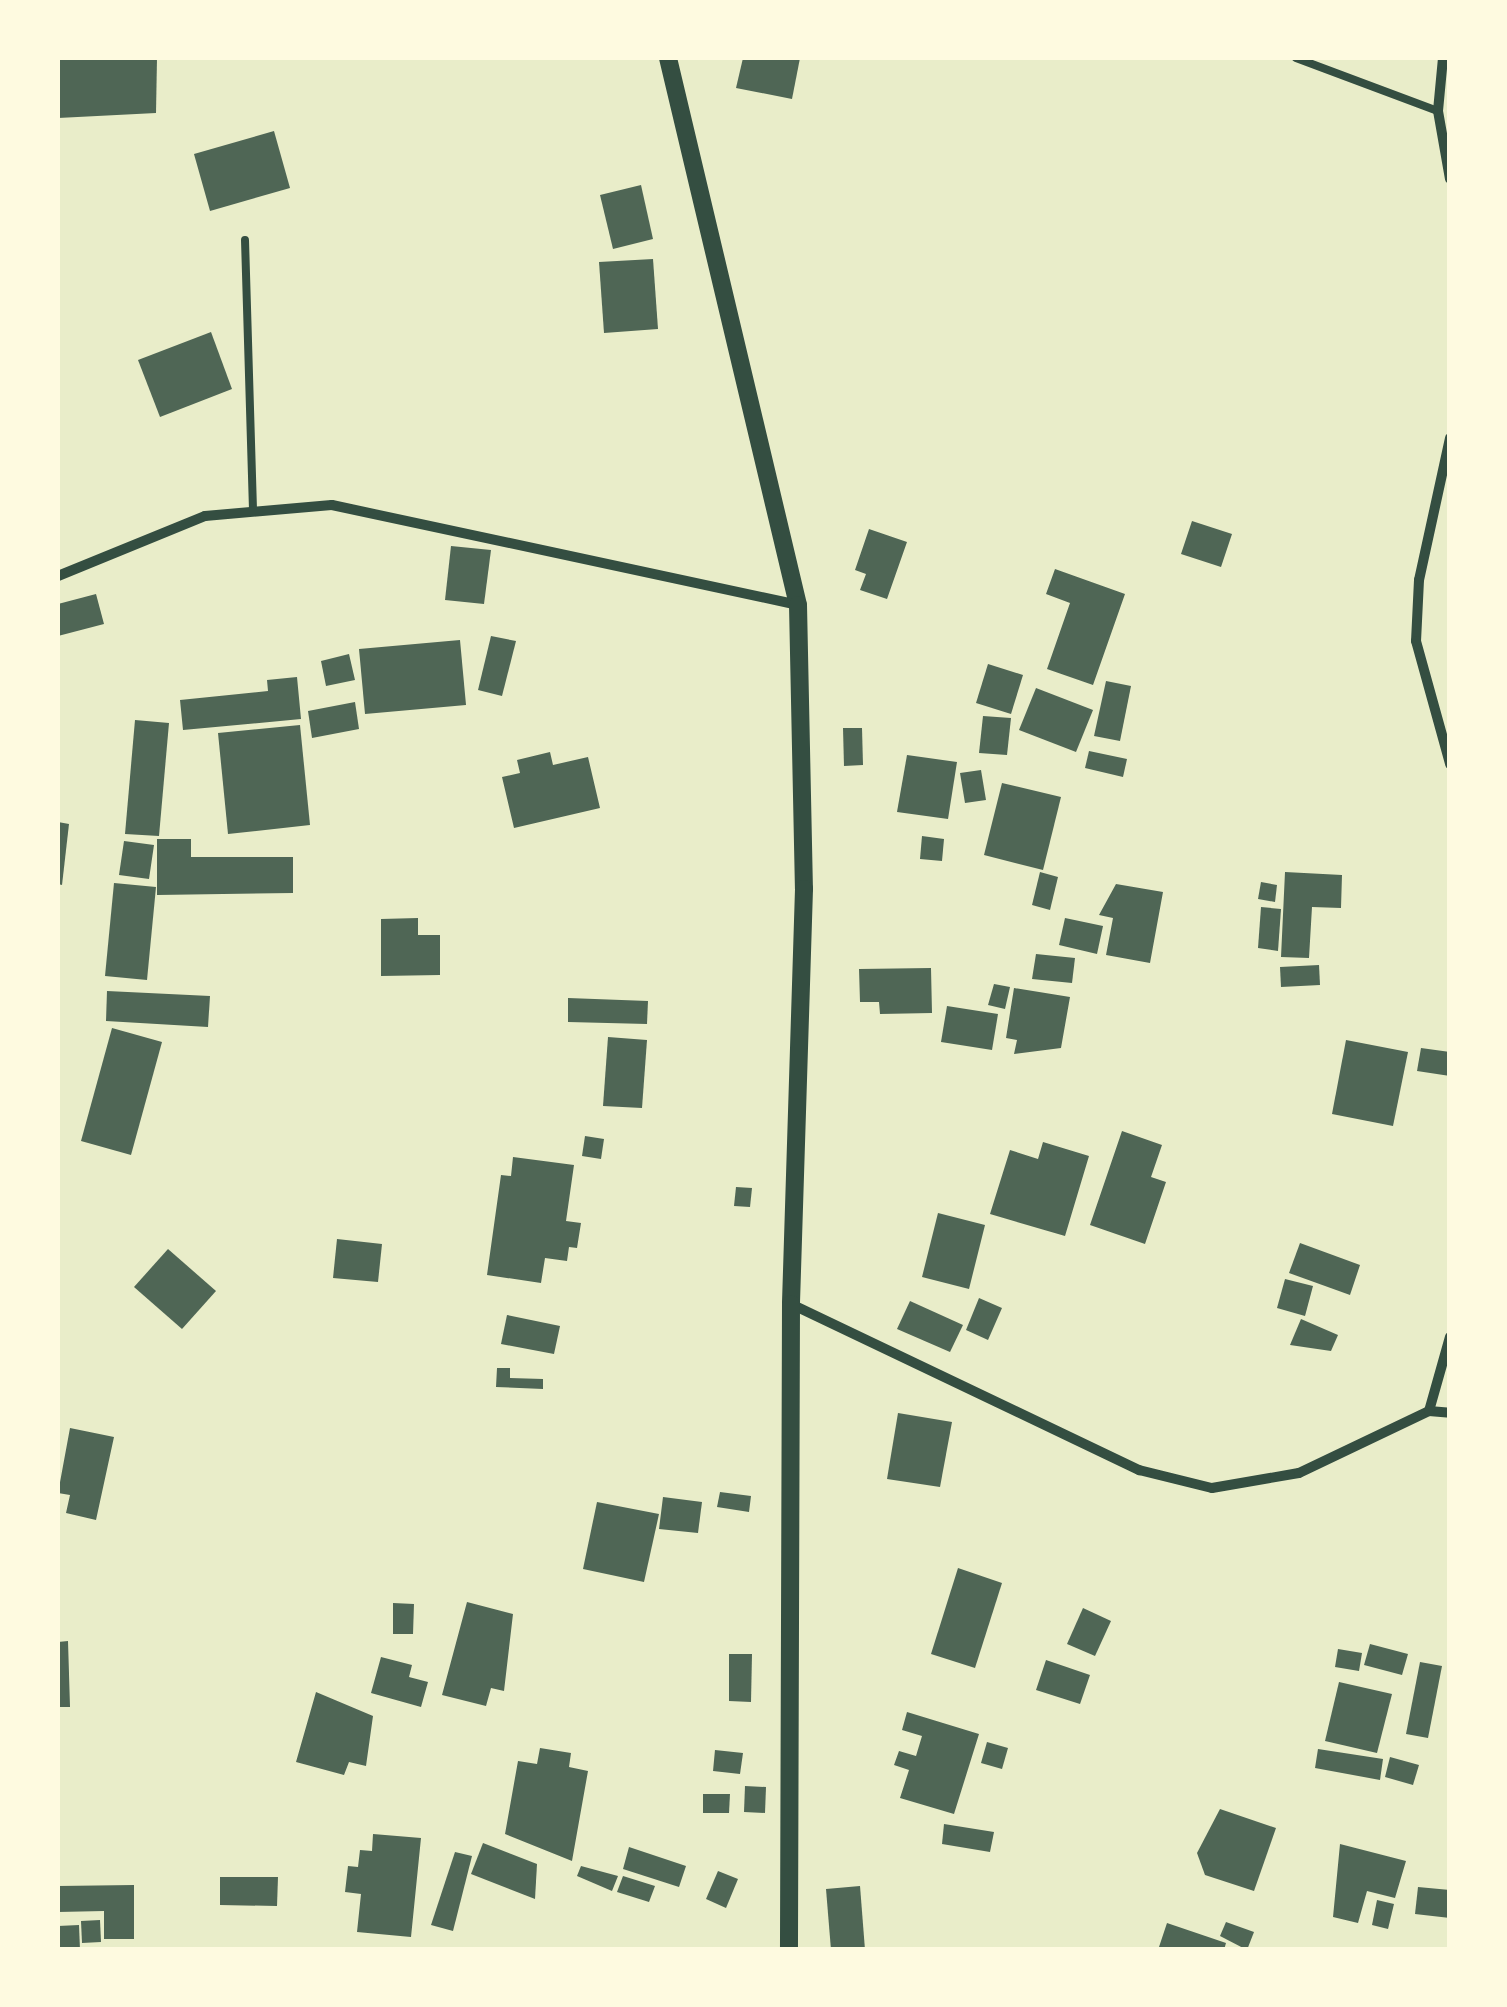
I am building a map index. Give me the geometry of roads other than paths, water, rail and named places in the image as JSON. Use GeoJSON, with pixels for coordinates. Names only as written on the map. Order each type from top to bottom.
{"type":"FeatureCollection","features":[{"type":"Feature","properties":{"kind":"street"},"geometry":{"type":"LineString","coordinates":[[668,58],[798,605],[804,888],[791,1304],[788,1950]]}},
{"type":"Feature","properties":{"kind":"street"},"geometry":{"type":"LineString","coordinates":[[1444,58],[1438,110],[1450,179]]}},
{"type":"Feature","properties":{"kind":"street"},"geometry":{"type":"LineString","coordinates":[[1450,438],[1419,580],[1416,641],[1450,764]]}},
{"type":"Feature","properties":{"kind":"street"},"geometry":{"type":"LineString","coordinates":[[58,576],[205,516],[253,507],[332,505],[448,524],[798,605]]}},
{"type":"Feature","properties":{"kind":"street"},"geometry":{"type":"LineString","coordinates":[[791,1304],[1140,1470],[1212,1488],[1300,1473],[1429,1411],[1450,1413]]}},
{"type":"Feature","properties":{"kind":"street"},"geometry":{"type":"LineString","coordinates":[[1429,1411],[1450,1337]]}},
{"type":"Feature","properties":{"kind":"lane"},"geometry":{"type":"LineString","coordinates":[[1296,58],[1438,110]]}},
{"type":"Feature","properties":{"kind":"lane"},"geometry":{"type":"LineString","coordinates":[[245,240],[253,507]]}}]}
